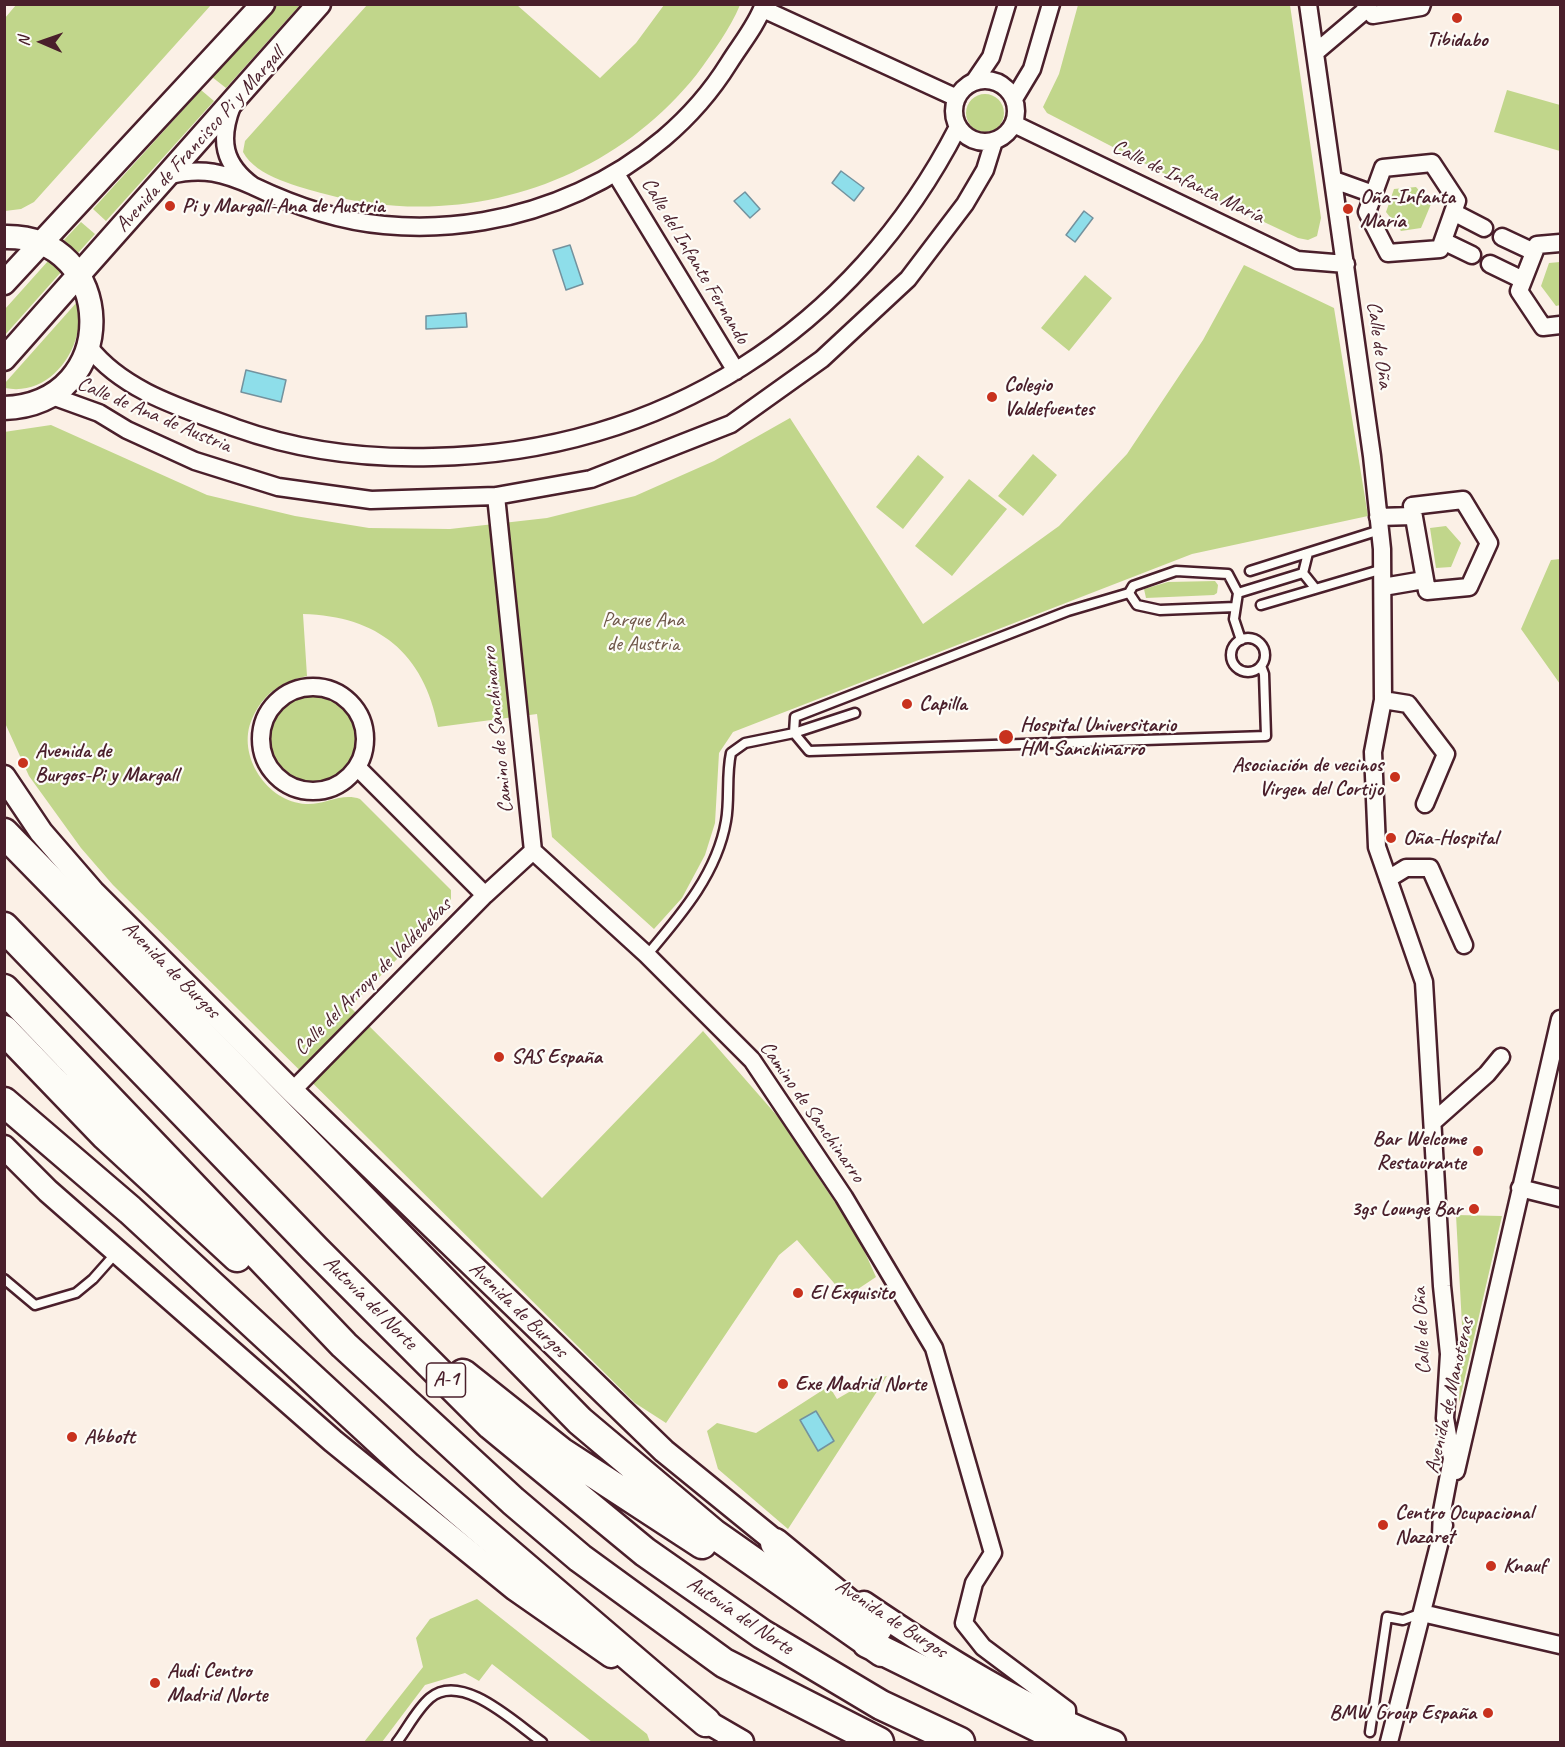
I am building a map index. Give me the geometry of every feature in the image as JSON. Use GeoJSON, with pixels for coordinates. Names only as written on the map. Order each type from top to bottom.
{"type":"FeatureCollection","features":[{"type":"Feature","properties":{"kind":"highway"},"geometry":{"type":"LineString","coordinates":[[4,833],[580,1421],[714,1534],[882,1652]]}},
{"type":"Feature","properties":{"kind":"highway","name":"Autovía del Norte"},"geometry":{"type":"LineString","coordinates":[[4,927],[315,1249],[491,1425],[645,1552],[772,1640],[881,1705],[960,1743]]}},
{"type":"Feature","properties":{"kind":"highway","name":"Autovía del Norte"},"geometry":{"type":"LineString","coordinates":[[4,989],[322,1323],[446,1441],[580,1558],[724,1663],[879,1743]]}},
{"type":"Feature","properties":{"kind":"highway"},"geometry":{"type":"LineString","coordinates":[[4,1030],[106,1136],[283,1300],[322,1323]]}},
{"type":"Feature","properties":{"kind":"highway"},"geometry":{"type":"LineString","coordinates":[[4,1102],[130,1210],[408,1467],[714,1730]]}},
{"type":"Feature","properties":{"kind":"highway"},"geometry":{"type":"LineString","coordinates":[[315,1249],[482,1390],[561,1452],[777,1592],[882,1652],[1064,1734]]}},
{"type":"Feature","properties":{"kind":"highway"},"geometry":{"type":"LineString","coordinates":[[775,1543],[887,1636],[1064,1734]]}},
{"type":"Feature","properties":{"kind":"street","name":"Avenida de Francisco Pi y Margall"},"geometry":{"type":"LineString","coordinates":[[4,283],[263,4]]}},
{"type":"Feature","properties":{"kind":"street","name":"Avenida de Francisco Pi y Margall"},"geometry":{"type":"LineString","coordinates":[[4,359],[232,106],[320,4]]}},
{"type":"Feature","properties":{"kind":"street"},"geometry":{"type":"LineString","coordinates":[[974,82],[993,81],[1001,85],[1014,99],[1016,116],[1014,124],[1009,132],[994,141],[974,140],[958,127],[954,107],[957,98],[974,82],[991,57],[1007,4]]}},
{"type":"Feature","properties":{"kind":"street"},"geometry":{"type":"LineString","coordinates":[[1014,99],[1032,69],[1051,4]]}},
{"type":"Feature","properties":{"kind":"street","name":"Calle de Oña"},"geometry":{"type":"LineString","coordinates":[[1308,4],[1346,264],[1383,570],[1383,700],[1373,752],[1377,847],[1424,982],[1433,1122],[1435,1287],[1449,1354],[1445,1418],[1452,1465],[1442,1511],[1441,1536]]}},
{"type":"Feature","properties":{"kind":"street"},"geometry":{"type":"LineString","coordinates":[[1316,52],[1366,6],[1373,15],[1420,7],[1422,4]]}},
{"type":"Feature","properties":{"kind":"street"},"geometry":{"type":"LineString","coordinates":[[170,175],[196,170],[215,171],[318,213],[401,227],[484,222],[524,211],[573,196],[616,174],[683,121],[712,90],[764,7],[957,98]]}},
{"type":"Feature","properties":{"kind":"street"},"geometry":{"type":"LineString","coordinates":[[232,106],[225,130],[227,154],[234,170],[253,186]]}},
{"type":"Feature","properties":{"kind":"street","name":"Calle de Infanta María"},"geometry":{"type":"LineString","coordinates":[[1014,124],[1297,260],[1346,264]]}},
{"type":"Feature","properties":{"kind":"street","name":"Calle de Ana de Austria"},"geometry":{"type":"LineString","coordinates":[[89,347],[100,362],[129,382],[170,403],[278,443],[379,458],[479,456],[564,443],[632,422],[698,393],[736,371],[789,334],[835,296],[873,257],[925,186],[958,127]]}},
{"type":"Feature","properties":{"kind":"street","name":"Calle de Ana de Austria"},"geometry":{"type":"LineString","coordinates":[[52,396],[99,412],[127,430],[195,461],[278,487],[370,500],[496,496],[591,479],[731,424],[822,359],[908,279],[965,204],[984,170],[994,141]]}},
{"type":"Feature","properties":{"kind":"street"},"geometry":{"type":"LineString","coordinates":[[1432,163],[1457,201],[1453,212],[1440,249],[1388,253],[1367,212],[1383,168],[1432,163]]}},
{"type":"Feature","properties":{"kind":"street","name":"Calle del Infante Fernando"},"geometry":{"type":"LineString","coordinates":[[616,174],[736,371]]}},
{"type":"Feature","properties":{"kind":"street"},"geometry":{"type":"LineString","coordinates":[[1334,180],[1373,194]]}},
{"type":"Feature","properties":{"kind":"street"},"geometry":{"type":"LineString","coordinates":[[1453,212],[1484,228]]}},
{"type":"Feature","properties":{"kind":"street"},"geometry":{"type":"LineString","coordinates":[[4,237],[17,237],[41,243],[63,257],[79,276],[90,298],[93,323],[89,347],[81,367],[68,383],[52,396],[25,407],[4,408]]}},
{"type":"Feature","properties":{"kind":"street"},"geometry":{"type":"LineString","coordinates":[[1502,237],[1534,252]]}},
{"type":"Feature","properties":{"kind":"street"},"geometry":{"type":"LineString","coordinates":[[1443,241],[1472,255]]}},
{"type":"Feature","properties":{"kind":"street"},"geometry":{"type":"LineString","coordinates":[[1560,243],[1537,244],[1519,291],[1543,327],[1560,325]]}},
{"type":"Feature","properties":{"kind":"street"},"geometry":{"type":"LineString","coordinates":[[1490,264],[1523,280]]}},
{"type":"Feature","properties":{"kind":"street","name":"Camino de Sanchinarro"},"geometry":{"type":"LineString","coordinates":[[496,496],[533,851],[647,955],[752,1060],[844,1197],[934,1348],[993,1553],[974,1583],[964,1623],[983,1647],[1067,1710],[1064,1734]]}},
{"type":"Feature","properties":{"kind":"street"},"geometry":{"type":"LineString","coordinates":[[1462,500],[1489,543],[1469,587],[1427,591],[1424,580],[1412,506],[1462,500]]}},
{"type":"Feature","properties":{"kind":"street"},"geometry":{"type":"LineString","coordinates":[[1379,523],[1413,516]]}},
{"type":"Feature","properties":{"kind":"street"},"geometry":{"type":"LineString","coordinates":[[1383,587],[1424,580]]}},
{"type":"Feature","properties":{"kind":"street"},"geometry":{"type":"LineString","coordinates":[[316,687],[341,696],[359,715],[365,732],[364,750],[357,767],[347,779],[325,789],[300,790],[285,783],[273,772],[265,758],[262,733],[270,710],[282,697],[298,689],[316,687]]}},
{"type":"Feature","properties":{"kind":"street"},"geometry":{"type":"LineString","coordinates":[[1383,700],[1408,704],[1446,754],[1425,804]]}},
{"type":"Feature","properties":{"kind":"street","name":"Calle del Arroyo de Valdebebas"},"geometry":{"type":"LineString","coordinates":[[357,767],[485,895]]}},
{"type":"Feature","properties":{"kind":"street","name":"Avenida de Burgos"},"geometry":{"type":"LineString","coordinates":[[4,777],[41,832],[93,892],[292,1091],[664,1451],[775,1543]]}},
{"type":"Feature","properties":{"kind":"street","name":"Calle del Arroyo de Valdebebas"},"geometry":{"type":"LineString","coordinates":[[292,1091],[485,895],[533,851]]}},
{"type":"Feature","properties":{"kind":"street"},"geometry":{"type":"LineString","coordinates":[[1388,879],[1406,868],[1430,868],[1464,945]]}},
{"type":"Feature","properties":{"kind":"street","name":"Avenida de Manoteras"},"geometry":{"type":"LineString","coordinates":[[1389,1743],[1441,1536],[1520,1188],[1556,1059],[1560,1019]]}},
{"type":"Feature","properties":{"kind":"street"},"geometry":{"type":"LineString","coordinates":[[1433,1122],[1501,1057]]}},
{"type":"Feature","properties":{"kind":"street"},"geometry":{"type":"LineString","coordinates":[[4,1147],[48,1191],[333,1441],[515,1588],[714,1730],[742,1743]]}},
{"type":"Feature","properties":{"kind":"street"},"geometry":{"type":"LineString","coordinates":[[1520,1188],[1560,1198]]}},
{"type":"Feature","properties":{"kind":"street"},"geometry":{"type":"LineString","coordinates":[[1473,1395],[1448,1443],[1434,1511],[1422,1613],[1560,1645]]}},
{"type":"Feature","properties":{"kind":"street"},"geometry":{"type":"LineString","coordinates":[[1064,1734],[1114,1743]]}},
{"type":"Feature","properties":{"kind":"lane"},"geometry":{"type":"LineString","coordinates":[[1250,571],[1308,553],[1379,523]]}},
{"type":"Feature","properties":{"kind":"lane"},"geometry":{"type":"LineString","coordinates":[[1302,573],[1308,553]]}},
{"type":"Feature","properties":{"kind":"lane"},"geometry":{"type":"LineString","coordinates":[[1261,605],[1383,570]]}},
{"type":"Feature","properties":{"kind":"lane"},"geometry":{"type":"LineString","coordinates":[[1241,639],[1234,619],[1238,593],[1228,574],[1176,572],[1133,586],[1129,593],[1068,611],[795,717],[794,733],[809,751],[1266,736],[1264,674],[1261,666]]}},
{"type":"Feature","properties":{"kind":"lane"},"geometry":{"type":"LineString","coordinates":[[1302,573],[1315,588]]}},
{"type":"Feature","properties":{"kind":"lane"},"geometry":{"type":"LineString","coordinates":[[1238,593],[1302,573]]}},
{"type":"Feature","properties":{"kind":"lane"},"geometry":{"type":"LineString","coordinates":[[1129,593],[1137,605],[1160,610],[1235,607]]}},
{"type":"Feature","properties":{"kind":"lane"},"geometry":{"type":"LineString","coordinates":[[1241,639],[1252,639],[1262,645],[1265,656],[1261,666],[1251,671],[1236,667],[1232,652],[1241,639]]}},
{"type":"Feature","properties":{"kind":"lane"},"geometry":{"type":"LineString","coordinates":[[647,955],[684,911],[713,864],[726,821],[726,775],[731,753],[745,743],[794,733],[855,713]]}},
{"type":"Feature","properties":{"kind":"lane"},"geometry":{"type":"LineString","coordinates":[[4,1279],[35,1305],[76,1293],[93,1279],[117,1252]]}},
{"type":"Feature","properties":{"kind":"lane"},"geometry":{"type":"LineString","coordinates":[[1370,1732],[1387,1617],[1403,1620],[1422,1613]]}},
{"type":"Feature","properties":{"kind":"lane"},"geometry":{"type":"LineString","coordinates":[[397,1743],[431,1697],[454,1690],[481,1696],[542,1743]]}},
{"type":"Feature","properties":{"kind":"green space"},"geometry":{"type":"Polygon","coordinates":[[[16,5],[211,5],[34,202],[21,209],[5,211],[5,18],[16,5]]]}},
{"type":"Feature","properties":{"kind":"green space"},"geometry":{"type":"Polygon","coordinates":[[[277,5],[300,5],[226,88],[212,77],[277,5]]]}},
{"type":"Feature","properties":{"kind":"green space"},"geometry":{"type":"Polygon","coordinates":[[[367,5],[517,5],[600,78],[636,43],[664,5],[740,5],[726,32],[697,74],[661,113],[621,145],[576,171],[529,190],[479,202],[428,206],[376,204],[303,188],[280,180],[258,168],[243,152],[245,141],[367,5]]]}},
{"type":"Feature","properties":{"kind":"green space"},"geometry":{"type":"Polygon","coordinates":[[[1078,5],[1290,5],[1321,218],[1317,236],[1308,240],[1298,238],[1198,191],[1047,113],[1043,107],[1059,74],[1078,5]]]}},
{"type":"Feature","properties":{"kind":"green space"},"geometry":{"type":"Polygon","coordinates":[[[201,90],[214,101],[106,221],[93,209],[201,90]]]}},
{"type":"Feature","properties":{"kind":"green space"},"geometry":{"type":"Polygon","coordinates":[[[1507,90],[1560,105],[1560,151],[1494,132],[1507,90]]]}},
{"type":"Feature","properties":{"kind":"green space"},"geometry":{"type":"Polygon","coordinates":[[[985,94],[998,100],[1004,113],[998,126],[985,132],[972,126],[966,113],[972,100],[985,94]]]}},
{"type":"Feature","properties":{"kind":"green space"},"geometry":{"type":"Polygon","coordinates":[[[1416,187],[1431,204],[1421,228],[1401,231],[1386,212],[1394,189],[1416,187]]]}},
{"type":"Feature","properties":{"kind":"green space"},"geometry":{"type":"Polygon","coordinates":[[[81,222],[95,234],[78,253],[64,240],[81,222]]]}},
{"type":"Feature","properties":{"kind":"green space"},"geometry":{"type":"Polygon","coordinates":[[[48,261],[62,271],[5,335],[5,309],[48,261]]]}},
{"type":"Feature","properties":{"kind":"green space"},"geometry":{"type":"Polygon","coordinates":[[[1560,262],[1560,305],[1556,306],[1541,286],[1549,263],[1560,262]]]}},
{"type":"Feature","properties":{"kind":"green space","name":"Parque Ana de Austria"},"geometry":{"type":"Polygon","coordinates":[[[1244,265],[1334,308],[1368,516],[1192,554],[733,732],[719,753],[715,823],[705,855],[682,898],[654,929],[552,837],[537,714],[438,727],[422,678],[409,659],[393,644],[375,631],[354,622],[330,616],[303,614],[307,676],[281,686],[267,696],[256,710],[248,733],[248,747],[258,774],[279,795],[292,801],[313,804],[347,797],[360,799],[451,890],[451,899],[446,909],[350,1007],[542,1198],[703,1031],[779,1118],[858,1237],[876,1277],[846,1297],[797,1240],[779,1255],[666,1423],[635,1403],[113,885],[81,848],[29,776],[5,723],[4,432],[51,425],[207,495],[295,516],[369,528],[450,529],[547,518],[635,496],[714,461],[790,418],[923,624],[1059,526],[1127,454],[1203,340],[1244,265]]]}},
{"type":"Feature","properties":{"kind":"green space"},"geometry":{"type":"Polygon","coordinates":[[[1085,275],[1112,298],[1069,351],[1041,328],[1085,275]]]}},
{"type":"Feature","properties":{"kind":"green space"},"geometry":{"type":"Polygon","coordinates":[[[77,302],[79,323],[77,335],[67,359],[59,369],[40,383],[29,387],[5,388],[5,383],[77,302]]]}},
{"type":"Feature","properties":{"kind":"green space"},"geometry":{"type":"Polygon","coordinates":[[[1033,454],[1057,475],[1023,516],[998,496],[1033,454]]]}},
{"type":"Feature","properties":{"kind":"green space"},"geometry":{"type":"Polygon","coordinates":[[[918,455],[944,477],[903,529],[876,507],[918,455]]]}},
{"type":"Feature","properties":{"kind":"green space"},"geometry":{"type":"Polygon","coordinates":[[[969,479],[1007,509],[952,576],[915,546],[969,479]]]}},
{"type":"Feature","properties":{"kind":"green space"},"geometry":{"type":"Polygon","coordinates":[[[1446,526],[1461,543],[1451,567],[1436,568],[1430,528],[1446,526]]]}},
{"type":"Feature","properties":{"kind":"green space"},"geometry":{"type":"Polygon","coordinates":[[[1560,559],[1560,684],[1521,629],[1551,560],[1560,559]]]}},
{"type":"Feature","properties":{"kind":"green space"},"geometry":{"type":"Polygon","coordinates":[[[1215,581],[1218,585],[1217,593],[1214,595],[1146,598],[1144,589],[1168,582],[1215,581]]]}},
{"type":"Feature","properties":{"kind":"green space"},"geometry":{"type":"Polygon","coordinates":[[[312,696],[328,700],[342,709],[351,723],[355,739],[351,755],[342,769],[328,778],[312,782],[296,778],[282,769],[273,755],[269,739],[273,723],[282,709],[296,700],[312,696]]]}},
{"type":"Feature","properties":{"kind":"green space"},"geometry":{"type":"Polygon","coordinates":[[[1456,1215],[1502,1216],[1459,1403],[1462,1325],[1456,1215]]]}},
{"type":"Feature","properties":{"kind":"green space"},"geometry":{"type":"Polygon","coordinates":[[[887,1376],[788,1529],[718,1469],[707,1431],[717,1423],[756,1433],[829,1386],[837,1399],[870,1380],[887,1376]]]}},
{"type":"Feature","properties":{"kind":"green space"},"geometry":{"type":"Polygon","coordinates":[[[477,1599],[647,1734],[650,1742],[592,1742],[492,1664],[479,1681],[465,1673],[425,1685],[382,1742],[364,1742],[423,1667],[416,1638],[430,1619],[477,1599]]]}},
{"type":"Feature","properties":{"kind":"water"},"geometry":{"type":"Polygon","coordinates":[[[841,171],[864,188],[854,201],[832,183],[841,171]]]}},
{"type":"Feature","properties":{"kind":"water"},"geometry":{"type":"Polygon","coordinates":[[[745,192],[760,209],[750,218],[734,201],[745,192]]]}},
{"type":"Feature","properties":{"kind":"water"},"geometry":{"type":"Polygon","coordinates":[[[1084,211],[1093,218],[1075,242],[1066,235],[1084,211]]]}},
{"type":"Feature","properties":{"kind":"water"},"geometry":{"type":"Polygon","coordinates":[[[570,245],[583,284],[566,290],[553,250],[570,245]]]}},
{"type":"Feature","properties":{"kind":"water"},"geometry":{"type":"Polygon","coordinates":[[[466,313],[467,327],[426,329],[426,316],[466,313]]]}},
{"type":"Feature","properties":{"kind":"water"},"geometry":{"type":"Polygon","coordinates":[[[246,370],[286,380],[281,402],[241,392],[246,370]]]}},
{"type":"Feature","properties":{"kind":"water"},"geometry":{"type":"Polygon","coordinates":[[[816,1411],[834,1441],[818,1451],[800,1420],[816,1411]]]}},
{"type":"Feature","properties":{"kind":"place","name":"Tibidabo"},"geometry":{"type":"Point","coordinates":[1457,18]}},
{"type":"Feature","properties":{"kind":"place","name":"Pi y Margall-Ana de Austria"},"geometry":{"type":"Point","coordinates":[170,206]}},
{"type":"Feature","properties":{"kind":"place","name":"Oña-Infanta María"},"geometry":{"type":"Point","coordinates":[1348,209]}},
{"type":"Feature","properties":{"kind":"place","name":"Colegio Valdefuentes"},"geometry":{"type":"Point","coordinates":[992,397]}},
{"type":"Feature","properties":{"kind":"place","name":"Capilla"},"geometry":{"type":"Point","coordinates":[907,704]}},
{"type":"Feature","properties":{"kind":"place","name":"Hospital Universitario HM Sanchinarro"},"geometry":{"type":"Point","coordinates":[1006,737]}},
{"type":"Feature","properties":{"kind":"place","name":"Avenida de Burgos-Pi y Margall"},"geometry":{"type":"Point","coordinates":[23,763]}},
{"type":"Feature","properties":{"kind":"place","name":"Asociación de vecinos Virgen del Cortijo"},"geometry":{"type":"Point","coordinates":[1395,777]}},
{"type":"Feature","properties":{"kind":"place","name":"Oña-Hospital"},"geometry":{"type":"Point","coordinates":[1391,838]}},
{"type":"Feature","properties":{"kind":"place","name":"SAS España"},"geometry":{"type":"Point","coordinates":[499,1057]}},
{"type":"Feature","properties":{"kind":"place","name":"Bar Welcome Restaurante"},"geometry":{"type":"Point","coordinates":[1478,1151]}},
{"type":"Feature","properties":{"kind":"place","name":"3gs Lounge Bar"},"geometry":{"type":"Point","coordinates":[1474,1209]}},
{"type":"Feature","properties":{"kind":"place","name":"El Exquisito"},"geometry":{"type":"Point","coordinates":[798,1293]}},
{"type":"Feature","properties":{"kind":"place","name":"Exe Madrid Norte"},"geometry":{"type":"Point","coordinates":[783,1384]}},
{"type":"Feature","properties":{"kind":"place","name":"Abbott"},"geometry":{"type":"Point","coordinates":[72,1437]}},
{"type":"Feature","properties":{"kind":"place","name":"Centro Ocupacional Nazaret"},"geometry":{"type":"Point","coordinates":[1383,1525]}},
{"type":"Feature","properties":{"kind":"place","name":"Knauf"},"geometry":{"type":"Point","coordinates":[1491,1566]}},
{"type":"Feature","properties":{"kind":"place","name":"Audi Centro Madrid Norte"},"geometry":{"type":"Point","coordinates":[155,1683]}},
{"type":"Feature","properties":{"kind":"place","name":"BMW Group España"},"geometry":{"type":"Point","coordinates":[1488,1713]}}]}
